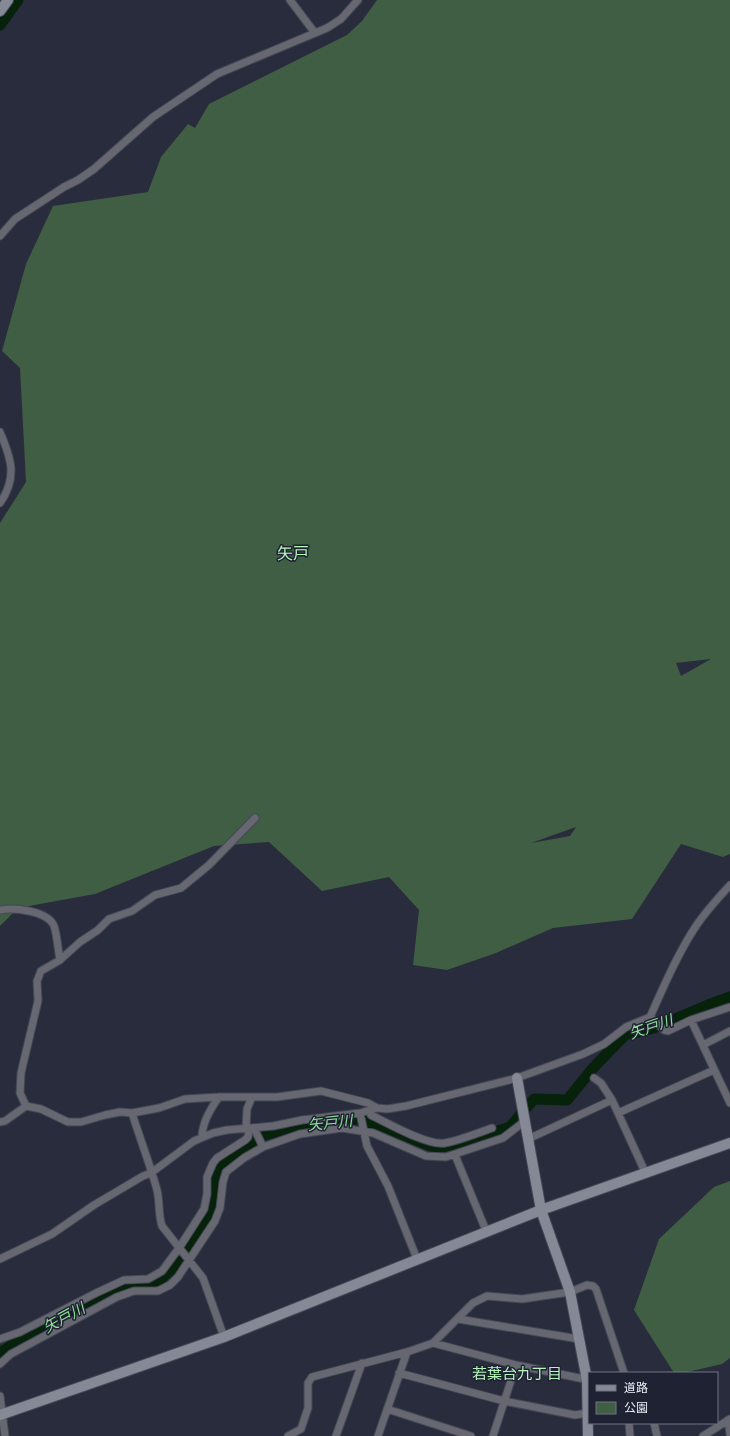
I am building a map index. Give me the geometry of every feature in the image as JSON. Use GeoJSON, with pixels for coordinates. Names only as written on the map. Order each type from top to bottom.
{"type":"FeatureCollection","features":[{"type":"Feature","properties":{"kind":"street"},"geometry":{"type":"LineString","coordinates":[[0,11],[8,0]]}},
{"type":"Feature","properties":{"kind":"street"},"geometry":{"type":"LineString","coordinates":[[290,0],[315,33]]}},
{"type":"Feature","properties":{"kind":"street"},"geometry":{"type":"LineString","coordinates":[[0,236],[15,219],[64,187],[94,170],[152,117],[205,81],[217,74],[315,33],[340,19],[358,0]]}},
{"type":"Feature","properties":{"kind":"street"},"geometry":{"type":"LineString","coordinates":[[0,432],[11,460],[11,474],[9,486],[0,503]]}},
{"type":"Feature","properties":{"kind":"street"},"geometry":{"type":"LineString","coordinates":[[26,1106],[20,1094],[21,1073],[38,1001],[37,981],[41,971],[60,960],[80,942],[98,930],[109,919],[132,911],[155,895],[181,888],[209,865],[255,818]]}},
{"type":"Feature","properties":{"kind":"street"},"geometry":{"type":"LineString","coordinates":[[0,1122],[5,1121],[26,1106],[41,1109],[68,1122],[81,1122],[120,1112],[132,1113],[159,1108],[185,1099],[219,1097],[277,1097],[321,1091],[368,1103],[377,1108],[387,1109],[406,1106],[517,1078],[583,1054],[604,1044],[626,1027],[650,1017],[676,962],[696,926],[714,902],[730,885]]}},
{"type":"Feature","properties":{"kind":"street"},"geometry":{"type":"LineString","coordinates":[[0,910],[15,909],[34,912],[50,919],[54,926],[60,960]]}},
{"type":"Feature","properties":{"kind":"street"},"geometry":{"type":"LineString","coordinates":[[650,1017],[664,1030],[668,1030],[691,1020],[730,1007]]}},
{"type":"Feature","properties":{"kind":"street"},"geometry":{"type":"LineString","coordinates":[[691,1020],[730,1103]]}},
{"type":"Feature","properties":{"kind":"street"},"geometry":{"type":"LineString","coordinates":[[703,1046],[730,1032]]}},
{"type":"Feature","properties":{"kind":"street"},"geometry":{"type":"LineString","coordinates":[[618,1113],[714,1070]]}},
{"type":"Feature","properties":{"kind":"street"},"geometry":{"type":"LineString","coordinates":[[517,1078],[541,1210],[570,1292],[588,1380],[588,1436]]}},
{"type":"Feature","properties":{"kind":"street"},"geometry":{"type":"LineString","coordinates":[[594,1078],[601,1083],[612,1100],[646,1174]]}},
{"type":"Feature","properties":{"kind":"street"},"geometry":{"type":"LineString","coordinates":[[202,1137],[202,1130],[207,1118],[219,1097]]}},
{"type":"Feature","properties":{"kind":"street"},"geometry":{"type":"LineString","coordinates":[[0,1339],[20,1332],[124,1280],[148,1279],[162,1271],[204,1209],[207,1194],[207,1177],[213,1163],[217,1158],[248,1137],[250,1129],[247,1109],[252,1097]]}},
{"type":"Feature","properties":{"kind":"street"},"geometry":{"type":"LineString","coordinates":[[528,1139],[612,1100]]}},
{"type":"Feature","properties":{"kind":"street"},"geometry":{"type":"LineString","coordinates":[[0,1259],[52,1234],[94,1205],[143,1176],[151,1173],[194,1141],[202,1137],[213,1133],[360,1113],[377,1108]]}},
{"type":"Feature","properties":{"kind":"street"},"geometry":{"type":"LineString","coordinates":[[370,1111],[370,1115],[431,1143],[444,1143],[492,1128]]}},
{"type":"Feature","properties":{"kind":"street"},"geometry":{"type":"LineString","coordinates":[[132,1113],[159,1201],[159,1216],[162,1226],[203,1278],[224,1337]]}},
{"type":"Feature","properties":{"kind":"street"},"geometry":{"type":"LineString","coordinates":[[360,1113],[367,1146],[388,1186],[417,1259]]}},
{"type":"Feature","properties":{"kind":"street"},"geometry":{"type":"LineString","coordinates":[[0,1364],[11,1354],[117,1297],[134,1291],[158,1291],[170,1285],[190,1261],[215,1221],[220,1208],[223,1182],[226,1172],[244,1158],[263,1147],[300,1134],[342,1128],[374,1133],[426,1156],[436,1157],[455,1154],[503,1138],[525,1121]]}},
{"type":"Feature","properties":{"kind":"street"},"geometry":{"type":"LineString","coordinates":[[250,1129],[263,1147]]}},
{"type":"Feature","properties":{"kind":"street"},"geometry":{"type":"LineString","coordinates":[[2,1414],[224,1337],[417,1259],[487,1233],[541,1210],[730,1143]]}},
{"type":"Feature","properties":{"kind":"street"},"geometry":{"type":"LineString","coordinates":[[455,1154],[487,1233]]}},
{"type":"Feature","properties":{"kind":"street"},"geometry":{"type":"LineString","coordinates":[[288,1436],[301,1429],[308,1408],[308,1383],[312,1377],[407,1352],[433,1343],[473,1303],[486,1296],[522,1299],[570,1292],[587,1285],[593,1286],[596,1289],[624,1372]]}},
{"type":"Feature","properties":{"kind":"street"},"geometry":{"type":"LineString","coordinates":[[458,1319],[579,1339]]}},
{"type":"Feature","properties":{"kind":"street"},"geometry":{"type":"LineString","coordinates":[[433,1343],[516,1365],[588,1380]]}},
{"type":"Feature","properties":{"kind":"street"},"geometry":{"type":"LineString","coordinates":[[378,1436],[407,1352]]}},
{"type":"Feature","properties":{"kind":"street"},"geometry":{"type":"LineString","coordinates":[[336,1436],[362,1363]]}},
{"type":"Feature","properties":{"kind":"street"},"geometry":{"type":"LineString","coordinates":[[493,1436],[516,1365]]}},
{"type":"Feature","properties":{"kind":"street"},"geometry":{"type":"LineString","coordinates":[[399,1372],[504,1401],[575,1415],[588,1413]]}},
{"type":"Feature","properties":{"kind":"street"},"geometry":{"type":"LineString","coordinates":[[0,1396],[5,1436]]}},
{"type":"Feature","properties":{"kind":"street"},"geometry":{"type":"LineString","coordinates":[[387,1409],[471,1436]]}},
{"type":"Feature","properties":{"kind":"street"},"geometry":{"type":"LineString","coordinates":[[703,1436],[729,1420],[730,1434]]}},
{"type":"Feature","properties":{"kind":"street"},"geometry":{"type":"LineString","coordinates":[[629,1424],[630,1436]]}},
{"type":"Feature","properties":{"kind":"street"},"geometry":{"type":"LineString","coordinates":[[654,1424],[656,1436]]}},
{"type":"Feature","properties":{"kind":"green space"},"geometry":{"type":"Polygon","coordinates":[[[377,0],[730,0],[730,854],[723,857],[681,844],[632,919],[553,928],[496,953],[447,970],[413,965],[419,910],[389,877],[322,891],[269,842],[214,846],[95,894],[18,908],[0,926],[0,523],[26,482],[20,368],[2,351],[26,264],[53,206],[148,192],[161,157],[188,124],[195,128],[209,104],[347,35],[362,21],[377,0]],[[711,659],[676,663],[681,676],[711,659]],[[576,827],[531,843],[570,836],[576,827]]]}},
{"type":"Feature","properties":{"kind":"green space"},"geometry":{"type":"Polygon","coordinates":[[[730,1181],[730,1358],[722,1364],[687,1372],[673,1372],[634,1310],[659,1239],[714,1187],[730,1181]]]}},
{"type":"Feature","properties":{"kind":"waterway"},"geometry":{"type":"LineString","coordinates":[[0,25],[18,0]]}},
{"type":"Feature","properties":{"kind":"waterway","name":"矢戸川"},"geometry":{"type":"LineString","coordinates":[[0,1353],[21,1339],[125,1285],[159,1280],[178,1264],[214,1207],[214,1186],[216,1173],[225,1161],[261,1136],[288,1128],[319,1122],[356,1119],[386,1128],[436,1148],[465,1142],[510,1127],[534,1099],[567,1100],[594,1067],[626,1034],[654,1028],[730,997]]}},
{"type":"Feature","properties":{"kind":"district","name":"矢戸"},"geometry":{"type":"Point","coordinates":[293,553]}},
{"type":"Feature","properties":{"kind":"district","name":"若葉台九丁目"},"geometry":{"type":"Point","coordinates":[517,1374]}}]}
